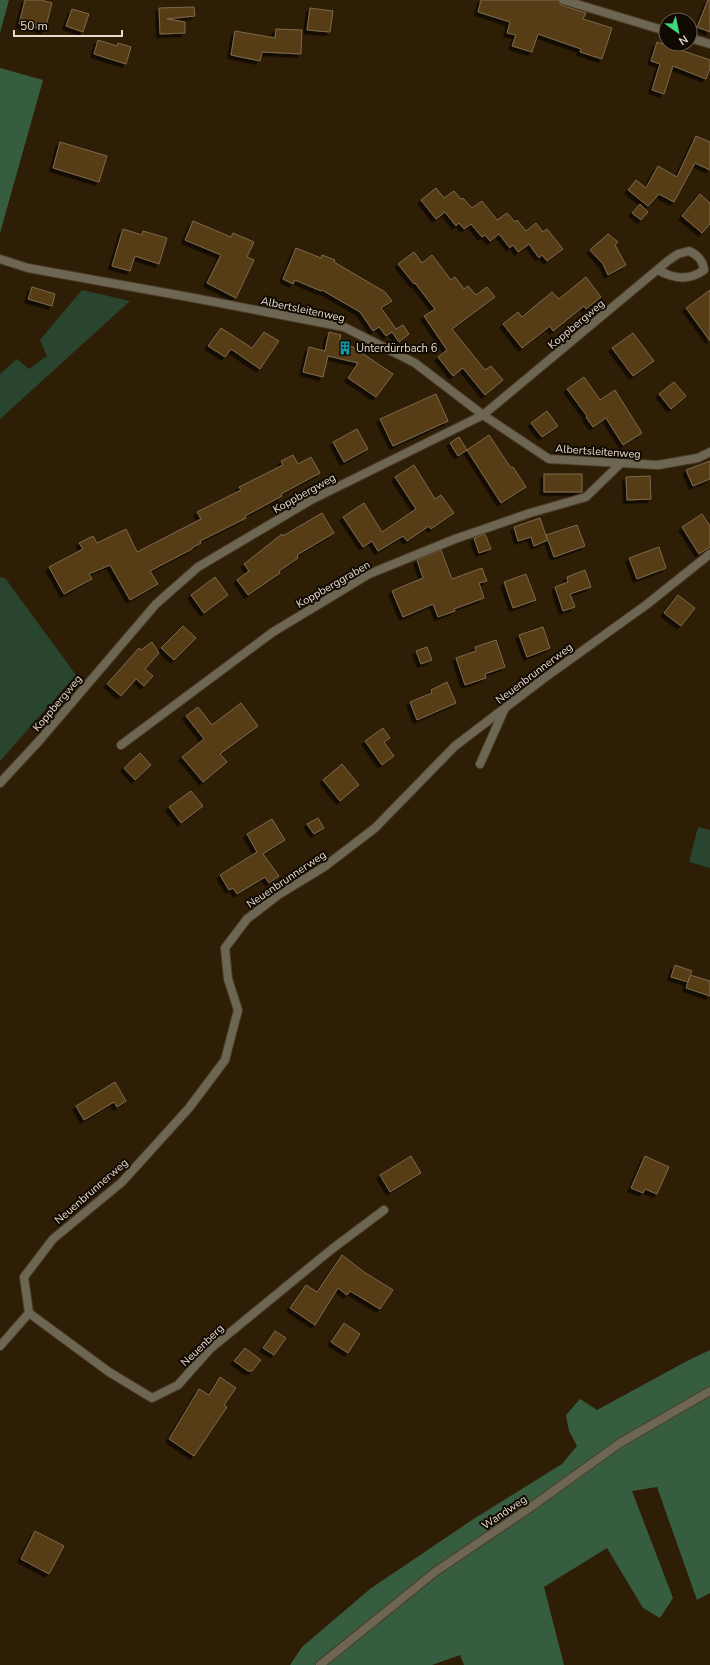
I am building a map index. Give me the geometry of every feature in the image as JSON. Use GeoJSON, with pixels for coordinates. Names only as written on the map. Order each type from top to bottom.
{"type":"FeatureCollection","features":[{"type":"Feature","properties":{"kind":"street"},"geometry":{"type":"LineString","coordinates":[[563,0],[658,29]]}},
{"type":"Feature","properties":{"kind":"street"},"geometry":{"type":"LineString","coordinates":[[698,40],[710,44]]}},
{"type":"Feature","properties":{"kind":"street","name":"Koppbergweg"},"geometry":{"type":"LineString","coordinates":[[0,783],[39,741],[156,604],[198,567],[311,500],[483,415],[658,270],[678,254],[689,251],[696,254],[704,263],[704,270],[695,277],[669,276],[658,270]]}},
{"type":"Feature","properties":{"kind":"street","name":"Albertsleitenweg"},"geometry":{"type":"LineString","coordinates":[[0,259],[28,268],[344,327],[415,363],[483,415],[549,459],[658,465],[698,458],[710,452]]}},
{"type":"Feature","properties":{"kind":"street","name":"Koppberggraben"},"geometry":{"type":"LineString","coordinates":[[121,745],[273,632],[369,574],[455,539],[530,513],[586,498],[620,464]]}},
{"type":"Feature","properties":{"kind":"street","name":"Neuenbrunnerweg"},"geometry":{"type":"LineString","coordinates":[[29,1313],[24,1277],[28,1271],[53,1239],[122,1182],[189,1108],[225,1060],[238,1010],[228,979],[226,948],[246,919],[278,895],[324,867],[375,828],[455,746],[646,605],[710,554]]}},
{"type":"Feature","properties":{"kind":"street"},"geometry":{"type":"LineString","coordinates":[[480,764],[506,707]]}},
{"type":"Feature","properties":{"kind":"street","name":"Neuenberg"},"geometry":{"type":"LineString","coordinates":[[29,1313],[109,1372],[152,1398],[178,1385],[210,1349],[332,1249],[384,1210]]}},
{"type":"Feature","properties":{"kind":"street"},"geometry":{"type":"LineString","coordinates":[[0,1346],[29,1313]]}},
{"type":"Feature","properties":{"kind":"street","name":"Wandweg"},"geometry":{"type":"LineString","coordinates":[[320,1665],[435,1572],[531,1507],[620,1443],[710,1391]]}},
{"type":"Feature","properties":{"kind":"green space"},"geometry":{"type":"Polygon","coordinates":[[[0,0],[9,0],[0,33],[0,0]]]}},
{"type":"Feature","properties":{"kind":"green space"},"geometry":{"type":"Polygon","coordinates":[[[0,68],[43,80],[0,233],[0,68]]]}},
{"type":"Feature","properties":{"kind":"green space"},"geometry":{"type":"Polygon","coordinates":[[[82,290],[130,301],[0,419],[0,374],[17,359],[29,369],[47,356],[40,340],[82,290]]]}},
{"type":"Feature","properties":{"kind":"green space"},"geometry":{"type":"Polygon","coordinates":[[[0,577],[5,578],[76,675],[0,761],[0,577]]]}},
{"type":"Feature","properties":{"kind":"green space"},"geometry":{"type":"Polygon","coordinates":[[[698,827],[710,830],[710,868],[689,862],[698,827]]]}},
{"type":"Feature","properties":{"kind":"green space"},"geometry":{"type":"Polygon","coordinates":[[[710,1350],[710,1593],[697,1600],[657,1487],[632,1491],[673,1598],[660,1618],[643,1608],[607,1548],[544,1587],[564,1665],[464,1665],[460,1655],[432,1665],[290,1665],[302,1647],[370,1589],[472,1520],[562,1464],[577,1446],[569,1431],[566,1415],[580,1399],[597,1410],[710,1350]]]}},
{"type":"Feature","properties":{"kind":"building"},"geometry":{"type":"Polygon","coordinates":[[[25,0],[41,0],[52,3],[45,30],[19,24],[25,0]]]}},
{"type":"Feature","properties":{"kind":"building"},"geometry":{"type":"Polygon","coordinates":[[[481,0],[558,0],[561,5],[586,13],[583,19],[612,28],[602,59],[580,52],[581,49],[538,34],[532,52],[512,46],[516,35],[507,33],[510,22],[478,12],[481,0]]]}},
{"type":"Feature","properties":{"kind":"building"},"geometry":{"type":"Polygon","coordinates":[[[708,0],[710,0],[710,32],[698,27],[708,0]]]}},
{"type":"Feature","properties":{"kind":"building"},"geometry":{"type":"Polygon","coordinates":[[[194,7],[195,16],[167,19],[185,22],[185,33],[160,34],[159,8],[194,7]]]}},
{"type":"Feature","properties":{"kind":"building"},"geometry":{"type":"Polygon","coordinates":[[[310,8],[333,11],[330,32],[307,30],[310,8]]]}},
{"type":"Feature","properties":{"kind":"building"},"geometry":{"type":"Polygon","coordinates":[[[72,9],[89,14],[83,32],[66,26],[72,9]]]}},
{"type":"Feature","properties":{"kind":"building"},"geometry":{"type":"Polygon","coordinates":[[[276,29],[302,30],[301,54],[262,52],[260,61],[231,55],[235,31],[275,38],[276,29]]]}},
{"type":"Feature","properties":{"kind":"building"},"geometry":{"type":"Polygon","coordinates":[[[98,40],[117,46],[118,43],[131,47],[126,64],[94,54],[98,40]]]}},
{"type":"Feature","properties":{"kind":"building"},"geometry":{"type":"Polygon","coordinates":[[[657,42],[658,52],[686,52],[710,60],[710,68],[706,79],[673,66],[664,94],[652,90],[660,64],[651,61],[657,42]]]}},
{"type":"Feature","properties":{"kind":"building"},"geometry":{"type":"Polygon","coordinates":[[[696,136],[710,142],[710,170],[695,163],[674,202],[659,194],[648,206],[628,190],[636,180],[646,188],[658,166],[677,177],[696,136]]]}},
{"type":"Feature","properties":{"kind":"building"},"geometry":{"type":"Polygon","coordinates":[[[60,142],[107,156],[99,182],[53,168],[60,142]]]}},
{"type":"Feature","properties":{"kind":"building"},"geometry":{"type":"Polygon","coordinates":[[[436,188],[444,198],[454,191],[472,208],[482,201],[497,220],[507,213],[515,222],[517,220],[526,231],[536,223],[543,232],[547,229],[563,249],[547,261],[542,255],[539,258],[529,244],[518,252],[513,245],[510,248],[499,234],[490,241],[485,235],[482,237],[471,224],[464,229],[459,223],[456,226],[445,212],[436,219],[421,200],[436,188]]]}},
{"type":"Feature","properties":{"kind":"building"},"geometry":{"type":"Polygon","coordinates":[[[700,194],[710,203],[710,224],[702,233],[682,216],[700,194]]]}},
{"type":"Feature","properties":{"kind":"building"},"geometry":{"type":"Polygon","coordinates":[[[640,204],[648,212],[641,220],[632,213],[640,204]]]}},
{"type":"Feature","properties":{"kind":"building"},"geometry":{"type":"Polygon","coordinates":[[[193,221],[231,237],[233,233],[254,242],[247,257],[254,260],[236,298],[207,283],[221,255],[185,240],[193,221]]]}},
{"type":"Feature","properties":{"kind":"building"},"geometry":{"type":"Polygon","coordinates":[[[123,229],[142,235],[143,231],[167,238],[159,264],[135,256],[130,271],[112,266],[123,229]]]}},
{"type":"Feature","properties":{"kind":"building"},"geometry":{"type":"Polygon","coordinates":[[[608,234],[618,242],[615,245],[626,265],[608,275],[603,264],[590,250],[608,234]]]}},
{"type":"Feature","properties":{"kind":"building"},"geometry":{"type":"Polygon","coordinates":[[[296,248],[321,258],[322,255],[335,260],[334,262],[385,292],[392,301],[381,308],[396,329],[403,325],[409,334],[399,342],[392,332],[386,336],[379,327],[373,331],[360,312],[322,290],[321,291],[295,280],[293,284],[283,279],[296,248]]]}},
{"type":"Feature","properties":{"kind":"building"},"geometry":{"type":"Polygon","coordinates":[[[414,252],[422,263],[432,255],[451,280],[455,277],[464,289],[468,286],[476,295],[487,287],[495,297],[452,329],[485,370],[491,366],[503,380],[485,395],[463,368],[453,376],[438,357],[447,350],[424,316],[435,309],[398,264],[414,252]]]}},
{"type":"Feature","properties":{"kind":"building"},"geometry":{"type":"Polygon","coordinates":[[[586,277],[601,297],[586,309],[584,306],[553,331],[550,326],[522,348],[503,324],[518,312],[522,317],[552,292],[559,299],[586,277]]]}},
{"type":"Feature","properties":{"kind":"building"},"geometry":{"type":"Polygon","coordinates":[[[32,287],[55,294],[52,306],[28,299],[32,287]]]}},
{"type":"Feature","properties":{"kind":"building"},"geometry":{"type":"Polygon","coordinates":[[[710,290],[710,341],[686,308],[710,290]]]}},
{"type":"Feature","properties":{"kind":"building"},"geometry":{"type":"Polygon","coordinates":[[[221,328],[252,348],[264,332],[279,341],[260,369],[231,349],[225,357],[208,346],[221,328]]]}},
{"type":"Feature","properties":{"kind":"building"},"geometry":{"type":"Polygon","coordinates":[[[329,332],[341,335],[339,342],[353,347],[393,374],[376,397],[348,378],[358,363],[328,356],[323,377],[303,372],[309,347],[325,351],[329,332]]]}},
{"type":"Feature","properties":{"kind":"building"},"geometry":{"type":"Polygon","coordinates":[[[633,333],[654,361],[633,376],[612,348],[633,333]]]}},
{"type":"Feature","properties":{"kind":"building"},"geometry":{"type":"Polygon","coordinates":[[[584,377],[600,400],[615,390],[642,433],[623,445],[606,418],[593,427],[586,417],[587,416],[567,389],[584,377]]]}},
{"type":"Feature","properties":{"kind":"building"},"geometry":{"type":"Polygon","coordinates":[[[674,382],[686,396],[671,409],[659,394],[674,382]]]}},
{"type":"Feature","properties":{"kind":"building"},"geometry":{"type":"Polygon","coordinates":[[[436,394],[448,421],[393,446],[380,419],[436,394]]]}},
{"type":"Feature","properties":{"kind":"building"},"geometry":{"type":"Polygon","coordinates":[[[547,411],[558,426],[542,437],[531,423],[547,411]]]}},
{"type":"Feature","properties":{"kind":"building"},"geometry":{"type":"Polygon","coordinates":[[[357,429],[368,449],[344,462],[333,442],[357,429]]]}},
{"type":"Feature","properties":{"kind":"building"},"geometry":{"type":"Polygon","coordinates":[[[489,435],[511,468],[513,467],[526,487],[501,503],[467,450],[489,435]]]}},
{"type":"Feature","properties":{"kind":"building"},"geometry":{"type":"Polygon","coordinates":[[[459,437],[467,450],[458,456],[450,443],[459,437]]]}},
{"type":"Feature","properties":{"kind":"building"},"geometry":{"type":"Polygon","coordinates":[[[293,455],[298,464],[311,457],[320,473],[281,494],[282,496],[245,516],[246,518],[200,541],[201,543],[192,549],[150,571],[158,584],[130,600],[110,565],[89,574],[92,579],[64,594],[49,567],[83,549],[79,543],[93,536],[97,543],[126,529],[137,552],[201,519],[197,512],[241,490],[239,487],[283,465],[281,461],[293,455]]]}},
{"type":"Feature","properties":{"kind":"building"},"geometry":{"type":"Polygon","coordinates":[[[710,461],[710,479],[693,486],[686,470],[710,461]]]}},
{"type":"Feature","properties":{"kind":"building"},"geometry":{"type":"Polygon","coordinates":[[[414,465],[435,499],[441,495],[454,513],[431,529],[429,526],[407,541],[403,536],[378,551],[372,541],[363,547],[343,517],[364,503],[382,532],[416,509],[395,477],[414,465]]]}},
{"type":"Feature","properties":{"kind":"building"},"geometry":{"type":"Polygon","coordinates":[[[544,474],[582,474],[582,492],[544,492],[544,474]]]}},
{"type":"Feature","properties":{"kind":"building"},"geometry":{"type":"Polygon","coordinates":[[[650,476],[651,499],[627,500],[626,477],[650,476]]]}},
{"type":"Feature","properties":{"kind":"building"},"geometry":{"type":"Polygon","coordinates":[[[322,513],[334,533],[297,555],[298,558],[279,571],[280,573],[248,595],[237,580],[249,571],[244,564],[282,534],[283,536],[322,513]]]}},
{"type":"Feature","properties":{"kind":"building"},"geometry":{"type":"Polygon","coordinates":[[[702,514],[710,526],[710,547],[699,554],[682,527],[702,514]]]}},
{"type":"Feature","properties":{"kind":"building"},"geometry":{"type":"Polygon","coordinates":[[[540,518],[547,539],[546,535],[577,525],[585,546],[554,557],[548,540],[534,546],[531,537],[518,541],[514,527],[540,518]]]}},
{"type":"Feature","properties":{"kind":"building"},"geometry":{"type":"Polygon","coordinates":[[[485,534],[491,549],[479,553],[474,538],[485,534]]]}},
{"type":"Feature","properties":{"kind":"building"},"geometry":{"type":"Polygon","coordinates":[[[659,547],[666,568],[637,579],[629,558],[659,547]]]}},
{"type":"Feature","properties":{"kind":"building"},"geometry":{"type":"Polygon","coordinates":[[[441,550],[452,579],[482,568],[487,581],[479,583],[484,598],[454,609],[455,611],[438,617],[433,604],[403,617],[392,591],[423,578],[417,560],[441,550]]]}},
{"type":"Feature","properties":{"kind":"building"},"geometry":{"type":"Polygon","coordinates":[[[585,570],[591,587],[570,594],[575,607],[563,611],[555,587],[568,582],[567,577],[585,570]]]}},
{"type":"Feature","properties":{"kind":"building"},"geometry":{"type":"Polygon","coordinates":[[[526,574],[536,600],[513,608],[504,582],[526,574]]]}},
{"type":"Feature","properties":{"kind":"building"},"geometry":{"type":"Polygon","coordinates":[[[215,577],[228,595],[204,613],[191,595],[215,577]]]}},
{"type":"Feature","properties":{"kind":"building"},"geometry":{"type":"Polygon","coordinates":[[[678,595],[695,608],[681,626],[664,613],[678,595]]]}},
{"type":"Feature","properties":{"kind":"building"},"geometry":{"type":"Polygon","coordinates":[[[183,626],[196,638],[174,660],[161,648],[183,626]]]}},
{"type":"Feature","properties":{"kind":"building"},"geometry":{"type":"Polygon","coordinates":[[[543,627],[550,648],[527,657],[519,635],[543,627]]]}},
{"type":"Feature","properties":{"kind":"building"},"geometry":{"type":"Polygon","coordinates":[[[496,640],[505,667],[485,674],[486,678],[465,685],[456,658],[476,651],[475,647],[496,640]]]}},
{"type":"Feature","properties":{"kind":"building"},"geometry":{"type":"Polygon","coordinates":[[[152,642],[159,653],[145,669],[153,676],[144,686],[136,679],[121,696],[107,684],[139,648],[141,650],[152,642]]]}},
{"type":"Feature","properties":{"kind":"building"},"geometry":{"type":"Polygon","coordinates":[[[427,647],[432,660],[421,664],[416,651],[427,647]]]}},
{"type":"Feature","properties":{"kind":"building"},"geometry":{"type":"Polygon","coordinates":[[[447,682],[456,703],[417,720],[410,702],[432,693],[431,690],[447,682]]]}},
{"type":"Feature","properties":{"kind":"building"},"geometry":{"type":"Polygon","coordinates":[[[241,703],[258,726],[220,754],[227,762],[203,782],[182,757],[204,739],[186,716],[198,707],[212,725],[241,703]]]}},
{"type":"Feature","properties":{"kind":"building"},"geometry":{"type":"Polygon","coordinates":[[[383,728],[390,738],[384,742],[394,756],[382,765],[365,741],[383,728]]]}},
{"type":"Feature","properties":{"kind":"building"},"geometry":{"type":"Polygon","coordinates":[[[140,753],[151,765],[135,780],[124,768],[140,753]]]}},
{"type":"Feature","properties":{"kind":"building"},"geometry":{"type":"Polygon","coordinates":[[[342,764],[359,785],[340,801],[323,780],[342,764]]]}},
{"type":"Feature","properties":{"kind":"building"},"geometry":{"type":"Polygon","coordinates":[[[191,791],[203,806],[181,823],[169,807],[191,791]]]}},
{"type":"Feature","properties":{"kind":"building"},"geometry":{"type":"Polygon","coordinates":[[[318,818],[324,828],[314,834],[307,824],[318,818]]]}},
{"type":"Feature","properties":{"kind":"building"},"geometry":{"type":"Polygon","coordinates":[[[272,819],[285,840],[263,854],[279,876],[269,883],[265,877],[237,894],[233,888],[229,890],[220,875],[257,852],[247,834],[272,819]]]}},
{"type":"Feature","properties":{"kind":"building"},"geometry":{"type":"Polygon","coordinates":[[[675,965],[692,971],[690,975],[710,981],[710,996],[686,988],[688,982],[671,977],[675,965]]]}},
{"type":"Feature","properties":{"kind":"building"},"geometry":{"type":"Polygon","coordinates":[[[115,1082],[126,1101],[117,1107],[114,1102],[84,1120],[76,1106],[115,1082]]]}},
{"type":"Feature","properties":{"kind":"building"},"geometry":{"type":"Polygon","coordinates":[[[411,1156],[421,1173],[390,1192],[380,1175],[411,1156]]]}},
{"type":"Feature","properties":{"kind":"building"},"geometry":{"type":"Polygon","coordinates":[[[645,1156],[669,1167],[657,1194],[645,1189],[643,1193],[631,1188],[645,1156]]]}},
{"type":"Feature","properties":{"kind":"building"},"geometry":{"type":"Polygon","coordinates":[[[342,1255],[364,1272],[393,1290],[380,1309],[350,1291],[347,1295],[338,1288],[315,1325],[290,1308],[306,1285],[317,1292],[342,1255]]]}},
{"type":"Feature","properties":{"kind":"building"},"geometry":{"type":"Polygon","coordinates":[[[344,1323],[360,1334],[348,1353],[331,1342],[344,1323]]]}},
{"type":"Feature","properties":{"kind":"building"},"geometry":{"type":"Polygon","coordinates":[[[275,1331],[286,1338],[274,1355],[263,1348],[275,1331]]]}},
{"type":"Feature","properties":{"kind":"building"},"geometry":{"type":"Polygon","coordinates":[[[245,1348],[261,1360],[252,1371],[248,1371],[234,1361],[245,1348]]]}},
{"type":"Feature","properties":{"kind":"building"},"geometry":{"type":"Polygon","coordinates":[[[220,1377],[236,1388],[224,1405],[227,1407],[194,1456],[169,1439],[199,1389],[209,1395],[220,1377]]]}},
{"type":"Feature","properties":{"kind":"building"},"geometry":{"type":"Polygon","coordinates":[[[35,1531],[64,1546],[49,1574],[21,1559],[35,1531]]]}},
{"type":"Feature","properties":{"kind":"place","name":"Unterdürrbach 6"},"geometry":{"type":"Point","coordinates":[345,348]}}]}
